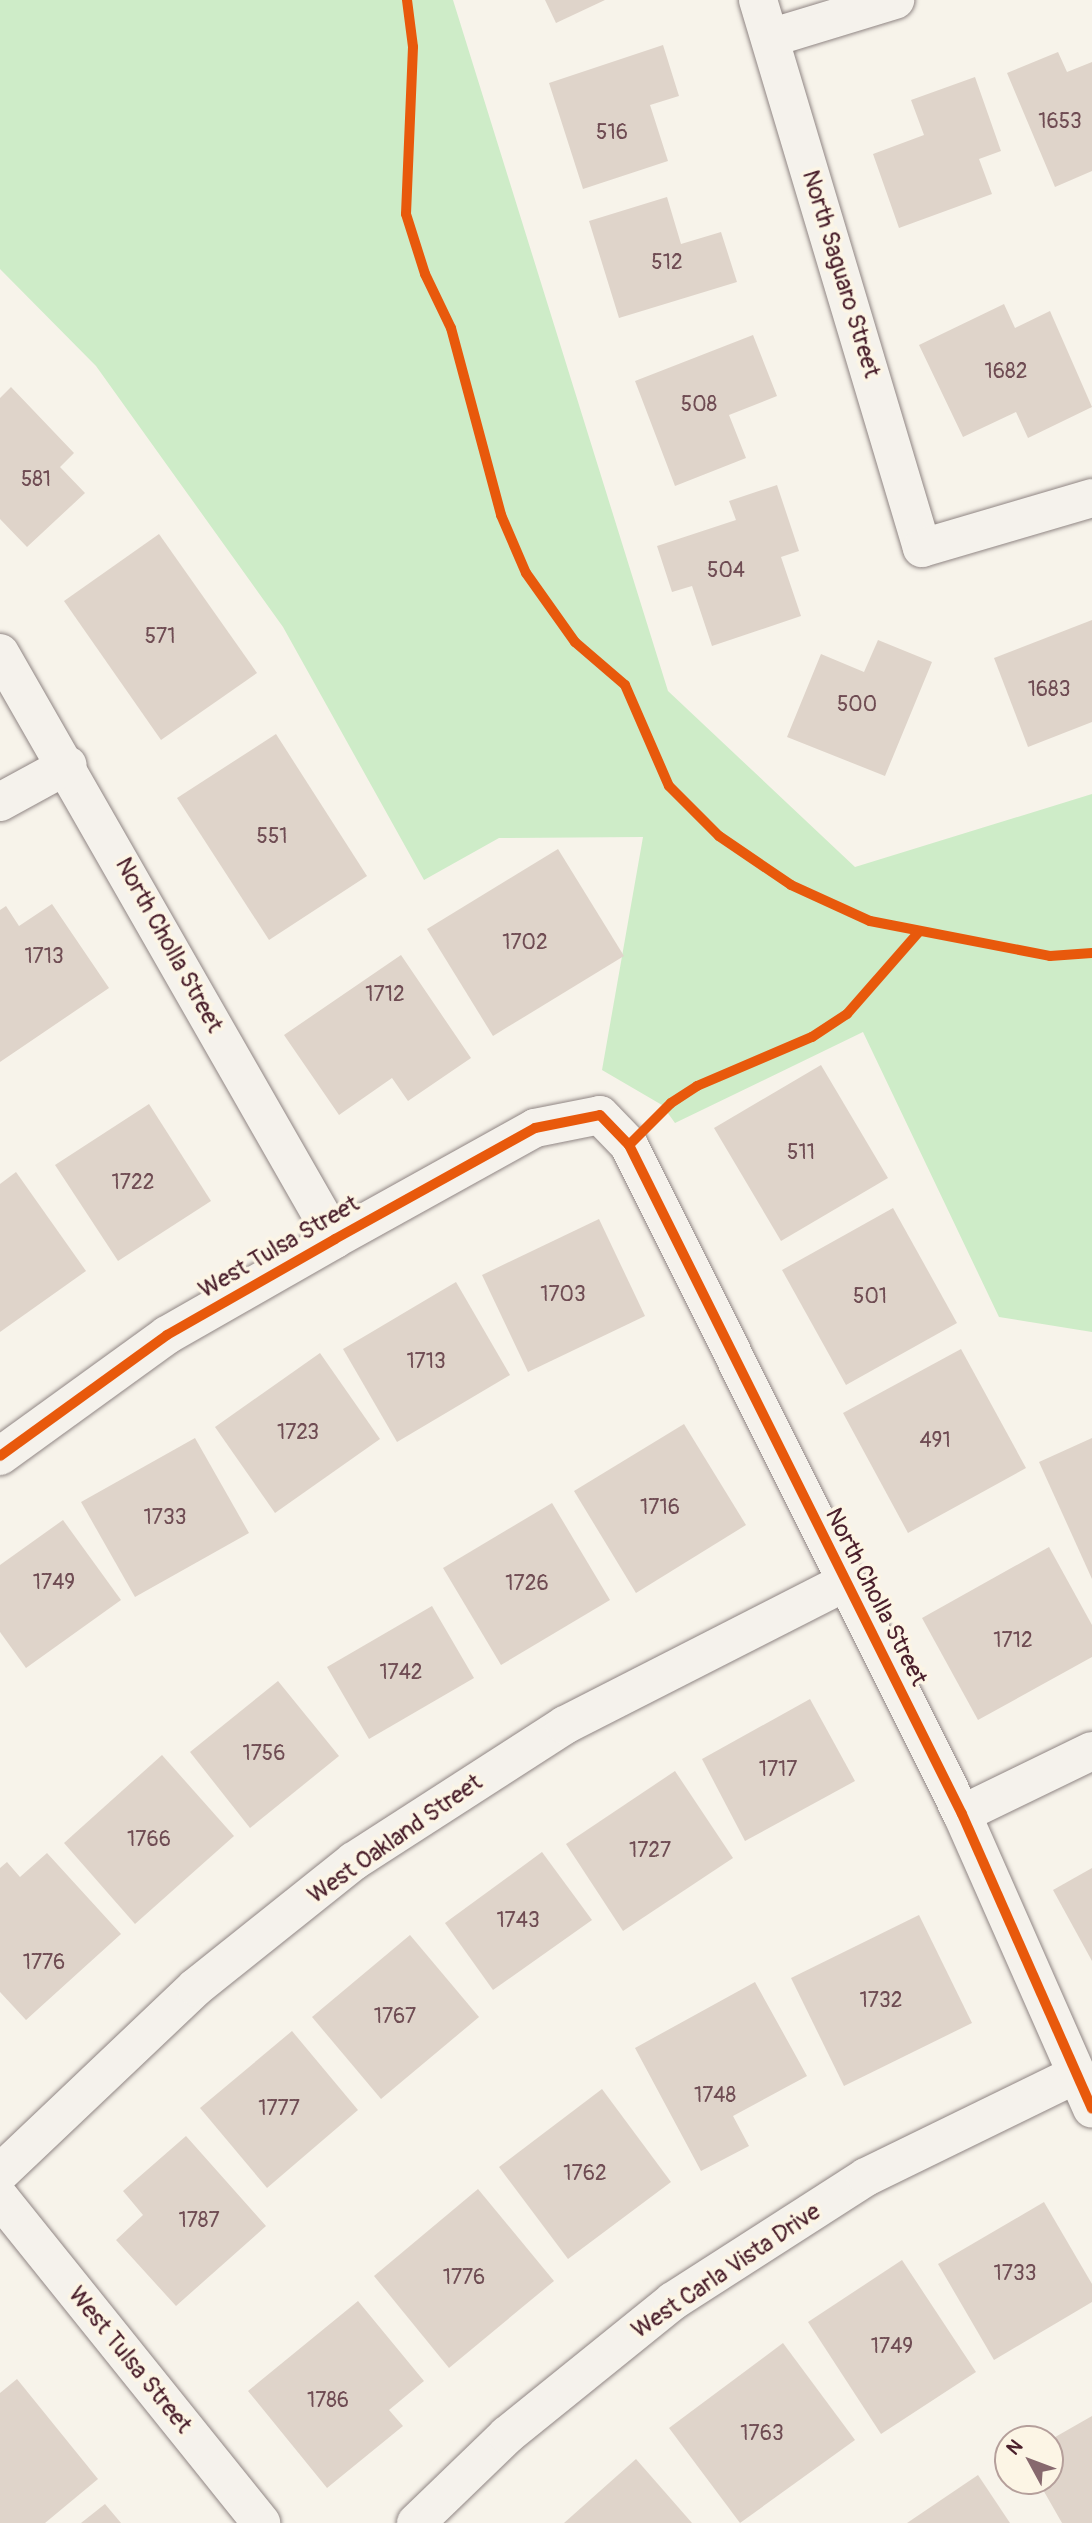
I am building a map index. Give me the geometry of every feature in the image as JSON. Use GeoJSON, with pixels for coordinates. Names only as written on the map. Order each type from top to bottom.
{"type":"FeatureCollection","features":[{"type":"Feature","properties":{"kind":"street","name":"North Saguaro Street"},"geometry":{"type":"LineString","coordinates":[[758,0],[922,548],[1092,498]]}},
{"type":"Feature","properties":{"kind":"street"},"geometry":{"type":"LineString","coordinates":[[770,38],[895,0]]}},
{"type":"Feature","properties":{"kind":"street","name":"North Cholla Street"},"geometry":{"type":"LineString","coordinates":[[0,653],[68,765],[335,1239]]}},
{"type":"Feature","properties":{"kind":"street"},"geometry":{"type":"LineString","coordinates":[[0,802],[68,765]]}},
{"type":"Feature","properties":{"kind":"street","name":"North Cholla Street"},"geometry":{"type":"LineString","coordinates":[[600,1115],[629,1145],[844,1583],[962,1814],[1092,2109]]}},
{"type":"Feature","properties":{"kind":"street","name":"West Tulsa Street"},"geometry":{"type":"LineString","coordinates":[[0,1456],[167,1335],[335,1239],[535,1128],[600,1115]]}},
{"type":"Feature","properties":{"kind":"street","name":"West Oakland Street"},"geometry":{"type":"LineString","coordinates":[[0,2173],[196,1987],[354,1861],[565,1724],[844,1583]]}},
{"type":"Feature","properties":{"kind":"street"},"geometry":{"type":"LineString","coordinates":[[962,1814],[1092,1751]]}},
{"type":"Feature","properties":{"kind":"street","name":"West Carla Vista Drive"},"geometry":{"type":"LineString","coordinates":[[416,2523],[507,2435],[673,2301],[866,2177],[1075,2075]]}},
{"type":"Feature","properties":{"kind":"street","name":"West Tulsa Street"},"geometry":{"type":"LineString","coordinates":[[0,2197],[261,2523]]}},
{"type":"Feature","properties":{"kind":"path"},"geometry":{"type":"LineString","coordinates":[[407,0],[414,47],[406,214],[425,274],[451,328],[501,515],[526,573],[575,642],[625,685],[669,786],[719,836],[791,885],[870,921],[918,933],[1050,956],[1092,953]]}},
{"type":"Feature","properties":{"kind":"path"},"geometry":{"type":"LineString","coordinates":[[629,1145],[671,1103],[697,1086],[812,1037],[847,1014],[918,933]]}},
{"type":"Feature","properties":{"kind":"green space"},"geometry":{"type":"Polygon","coordinates":[[[0,0],[453,0],[668,691],[855,867],[1092,794],[1092,1332],[999,1317],[863,1032],[675,1123],[662,1105],[602,1070],[643,837],[499,838],[424,880],[283,627],[96,366],[0,269],[0,0]]]}},
{"type":"Feature","properties":{"kind":"building"},"geometry":{"type":"Polygon","coordinates":[[[545,0],[605,0],[556,23],[545,0]]]}},
{"type":"Feature","properties":{"kind":"building"},"geometry":{"type":"Polygon","coordinates":[[[663,45],[679,96],[650,105],[668,161],[583,189],[549,83],[663,45]]]}},
{"type":"Feature","properties":{"kind":"building"},"geometry":{"type":"Polygon","coordinates":[[[1058,52],[1067,72],[1092,62],[1092,171],[1055,187],[1007,73],[1058,52]]]}},
{"type":"Feature","properties":{"kind":"building"},"geometry":{"type":"Polygon","coordinates":[[[975,77],[1001,151],[979,159],[992,194],[899,228],[873,154],[924,135],[911,100],[975,77]]]}},
{"type":"Feature","properties":{"kind":"building"},"geometry":{"type":"Polygon","coordinates":[[[667,197],[681,244],[721,232],[737,282],[619,318],[589,221],[667,197]]]}},
{"type":"Feature","properties":{"kind":"building"},"geometry":{"type":"Polygon","coordinates":[[[1004,304],[1015,328],[1050,311],[1092,407],[1028,438],[1016,412],[963,437],[919,345],[1004,304]]]}},
{"type":"Feature","properties":{"kind":"building"},"geometry":{"type":"Polygon","coordinates":[[[753,335],[777,396],[729,415],[746,458],[675,486],[635,381],[753,335]]]}},
{"type":"Feature","properties":{"kind":"building"},"geometry":{"type":"Polygon","coordinates":[[[11,387],[74,453],[60,467],[85,493],[27,547],[0,519],[0,398],[11,387]]]}},
{"type":"Feature","properties":{"kind":"building"},"geometry":{"type":"Polygon","coordinates":[[[777,485],[799,551],[781,557],[801,616],[712,646],[692,586],[672,592],[657,546],[736,520],[729,501],[777,485]]]}},
{"type":"Feature","properties":{"kind":"building"},"geometry":{"type":"Polygon","coordinates":[[[159,534],[257,673],[161,740],[64,601],[159,534]]]}},
{"type":"Feature","properties":{"kind":"building"},"geometry":{"type":"Polygon","coordinates":[[[1092,620],[1092,722],[1028,747],[994,658],[1092,620]]]}},
{"type":"Feature","properties":{"kind":"building"},"geometry":{"type":"Polygon","coordinates":[[[878,640],[932,662],[885,776],[787,737],[821,654],[864,672],[878,640]]]}},
{"type":"Feature","properties":{"kind":"building"},"geometry":{"type":"Polygon","coordinates":[[[276,734],[367,876],[269,940],[177,798],[276,734]]]}},
{"type":"Feature","properties":{"kind":"building"},"geometry":{"type":"Polygon","coordinates":[[[558,849],[624,956],[493,1036],[427,929],[558,849]]]}},
{"type":"Feature","properties":{"kind":"building"},"geometry":{"type":"Polygon","coordinates":[[[52,904],[109,988],[0,1062],[0,910],[6,906],[19,926],[52,904]]]}},
{"type":"Feature","properties":{"kind":"building"},"geometry":{"type":"Polygon","coordinates":[[[401,955],[471,1058],[408,1101],[392,1078],[339,1115],[284,1035],[401,955]]]}},
{"type":"Feature","properties":{"kind":"building"},"geometry":{"type":"Polygon","coordinates":[[[821,1065],[888,1178],[781,1241],[714,1128],[821,1065]]]}},
{"type":"Feature","properties":{"kind":"building"},"geometry":{"type":"Polygon","coordinates":[[[149,1104],[211,1201],[118,1261],[55,1165],[149,1104]]]}},
{"type":"Feature","properties":{"kind":"building"},"geometry":{"type":"Polygon","coordinates":[[[16,1172],[86,1271],[0,1332],[0,1184],[16,1172]]]}},
{"type":"Feature","properties":{"kind":"building"},"geometry":{"type":"Polygon","coordinates":[[[893,1208],[957,1323],[846,1385],[782,1270],[893,1208]]]}},
{"type":"Feature","properties":{"kind":"building"},"geometry":{"type":"Polygon","coordinates":[[[599,1219],[645,1316],[528,1372],[482,1275],[599,1219]]]}},
{"type":"Feature","properties":{"kind":"building"},"geometry":{"type":"Polygon","coordinates":[[[456,1282],[510,1375],[397,1442],[343,1349],[456,1282]]]}},
{"type":"Feature","properties":{"kind":"building"},"geometry":{"type":"Polygon","coordinates":[[[961,1349],[1026,1468],[908,1533],[843,1413],[961,1349]]]}},
{"type":"Feature","properties":{"kind":"building"},"geometry":{"type":"Polygon","coordinates":[[[320,1353],[380,1439],[275,1513],[215,1427],[320,1353]]]}},
{"type":"Feature","properties":{"kind":"building"},"geometry":{"type":"Polygon","coordinates":[[[684,1424],[746,1525],[636,1593],[574,1491],[684,1424]]]}},
{"type":"Feature","properties":{"kind":"building"},"geometry":{"type":"Polygon","coordinates":[[[195,1438],[249,1533],[135,1597],[81,1502],[195,1438]]]}},
{"type":"Feature","properties":{"kind":"building"},"geometry":{"type":"Polygon","coordinates":[[[1092,1438],[1092,1579],[1039,1462],[1092,1438]]]}},
{"type":"Feature","properties":{"kind":"building"},"geometry":{"type":"Polygon","coordinates":[[[552,1503],[610,1600],[501,1665],[443,1568],[552,1503]]]}},
{"type":"Feature","properties":{"kind":"building"},"geometry":{"type":"Polygon","coordinates":[[[63,1520],[121,1600],[26,1668],[0,1632],[0,1565],[63,1520]]]}},
{"type":"Feature","properties":{"kind":"building"},"geometry":{"type":"Polygon","coordinates":[[[1049,1547],[1092,1625],[1092,1657],[978,1720],[922,1618],[1049,1547]]]}},
{"type":"Feature","properties":{"kind":"building"},"geometry":{"type":"Polygon","coordinates":[[[432,1606],[474,1678],[369,1739],[327,1667],[432,1606]]]}},
{"type":"Feature","properties":{"kind":"building"},"geometry":{"type":"Polygon","coordinates":[[[278,1681],[339,1756],[250,1828],[190,1752],[278,1681]]]}},
{"type":"Feature","properties":{"kind":"building"},"geometry":{"type":"Polygon","coordinates":[[[810,1699],[855,1781],[745,1841],[702,1759],[810,1699]]]}},
{"type":"Feature","properties":{"kind":"building"},"geometry":{"type":"Polygon","coordinates":[[[162,1755],[234,1836],[135,1924],[64,1843],[162,1755]]]}},
{"type":"Feature","properties":{"kind":"building"},"geometry":{"type":"Polygon","coordinates":[[[675,1771],[733,1858],[623,1931],[566,1844],[675,1771]]]}},
{"type":"Feature","properties":{"kind":"building"},"geometry":{"type":"Polygon","coordinates":[[[542,1852],[592,1920],[493,1990],[445,1923],[542,1852]]]}},
{"type":"Feature","properties":{"kind":"building"},"geometry":{"type":"Polygon","coordinates":[[[47,1853],[121,1934],[26,2020],[0,1992],[0,1868],[7,1862],[20,1877],[47,1853]]]}},
{"type":"Feature","properties":{"kind":"building"},"geometry":{"type":"Polygon","coordinates":[[[1092,1868],[1092,1961],[1053,1890],[1092,1868]]]}},
{"type":"Feature","properties":{"kind":"building"},"geometry":{"type":"Polygon","coordinates":[[[919,1915],[972,2023],[844,2086],[791,1978],[919,1915]]]}},
{"type":"Feature","properties":{"kind":"building"},"geometry":{"type":"Polygon","coordinates":[[[410,1935],[479,2017],[381,2099],[312,2017],[410,1935]]]}},
{"type":"Feature","properties":{"kind":"building"},"geometry":{"type":"Polygon","coordinates":[[[755,1982],[807,2076],[733,2116],[749,2146],[701,2171],[635,2048],[755,1982]]]}},
{"type":"Feature","properties":{"kind":"building"},"geometry":{"type":"Polygon","coordinates":[[[292,2031],[358,2110],[267,2188],[200,2108],[292,2031]]]}},
{"type":"Feature","properties":{"kind":"building"},"geometry":{"type":"Polygon","coordinates":[[[602,2089],[671,2182],[568,2259],[499,2167],[602,2089]]]}},
{"type":"Feature","properties":{"kind":"building"},"geometry":{"type":"Polygon","coordinates":[[[186,2136],[266,2226],[176,2306],[116,2240],[143,2215],[123,2191],[186,2136]]]}},
{"type":"Feature","properties":{"kind":"building"},"geometry":{"type":"Polygon","coordinates":[[[478,2189],[554,2281],[449,2368],[374,2276],[478,2189]]]}},
{"type":"Feature","properties":{"kind":"building"},"geometry":{"type":"Polygon","coordinates":[[[1044,2202],[1092,2284],[1092,2302],[994,2360],[938,2264],[1044,2202]]]}},
{"type":"Feature","properties":{"kind":"building"},"geometry":{"type":"Polygon","coordinates":[[[902,2260],[976,2372],[881,2434],[808,2322],[902,2260]]]}},
{"type":"Feature","properties":{"kind":"building"},"geometry":{"type":"Polygon","coordinates":[[[358,2301],[424,2381],[389,2410],[403,2426],[327,2488],[248,2391],[358,2301]]]}},
{"type":"Feature","properties":{"kind":"building"},"geometry":{"type":"Polygon","coordinates":[[[783,2343],[855,2440],[740,2523],[669,2428],[783,2343]]]}},
{"type":"Feature","properties":{"kind":"building"},"geometry":{"type":"Polygon","coordinates":[[[17,2379],[98,2479],[45,2523],[0,2523],[0,2393],[17,2379]]]}},
{"type":"Feature","properties":{"kind":"building"},"geometry":{"type":"Polygon","coordinates":[[[1092,2416],[1092,2523],[1062,2523],[1046,2495],[1064,2495],[1064,2432],[1092,2416]]]}},
{"type":"Feature","properties":{"kind":"building"},"geometry":{"type":"Polygon","coordinates":[[[636,2459],[692,2523],[564,2523],[636,2459]]]}},
{"type":"Feature","properties":{"kind":"building"},"geometry":{"type":"Polygon","coordinates":[[[978,2475],[1010,2523],[907,2523],[978,2475]]]}},
{"type":"Feature","properties":{"kind":"building"},"geometry":{"type":"Polygon","coordinates":[[[105,2504],[121,2523],[81,2523],[105,2504]]]}},
{"type":"Feature","properties":{"kind":"cycle path"},"geometry":{"type":"LineString","coordinates":[[407,0],[413,47],[406,214],[425,274],[451,328],[501,515],[526,573],[575,642],[625,685],[669,786],[719,836],[791,885],[870,921],[1050,956],[1092,953]]}},
{"type":"Feature","properties":{"kind":"cycle path"},"geometry":{"type":"LineString","coordinates":[[629,1145],[671,1103],[697,1086],[812,1037],[847,1014],[918,933]]}},
{"type":"Feature","properties":{"kind":"cycle path"},"geometry":{"type":"LineString","coordinates":[[0,1456],[167,1335],[335,1239],[535,1128],[600,1115],[629,1145],[962,1814],[1092,2109]]}}]}
